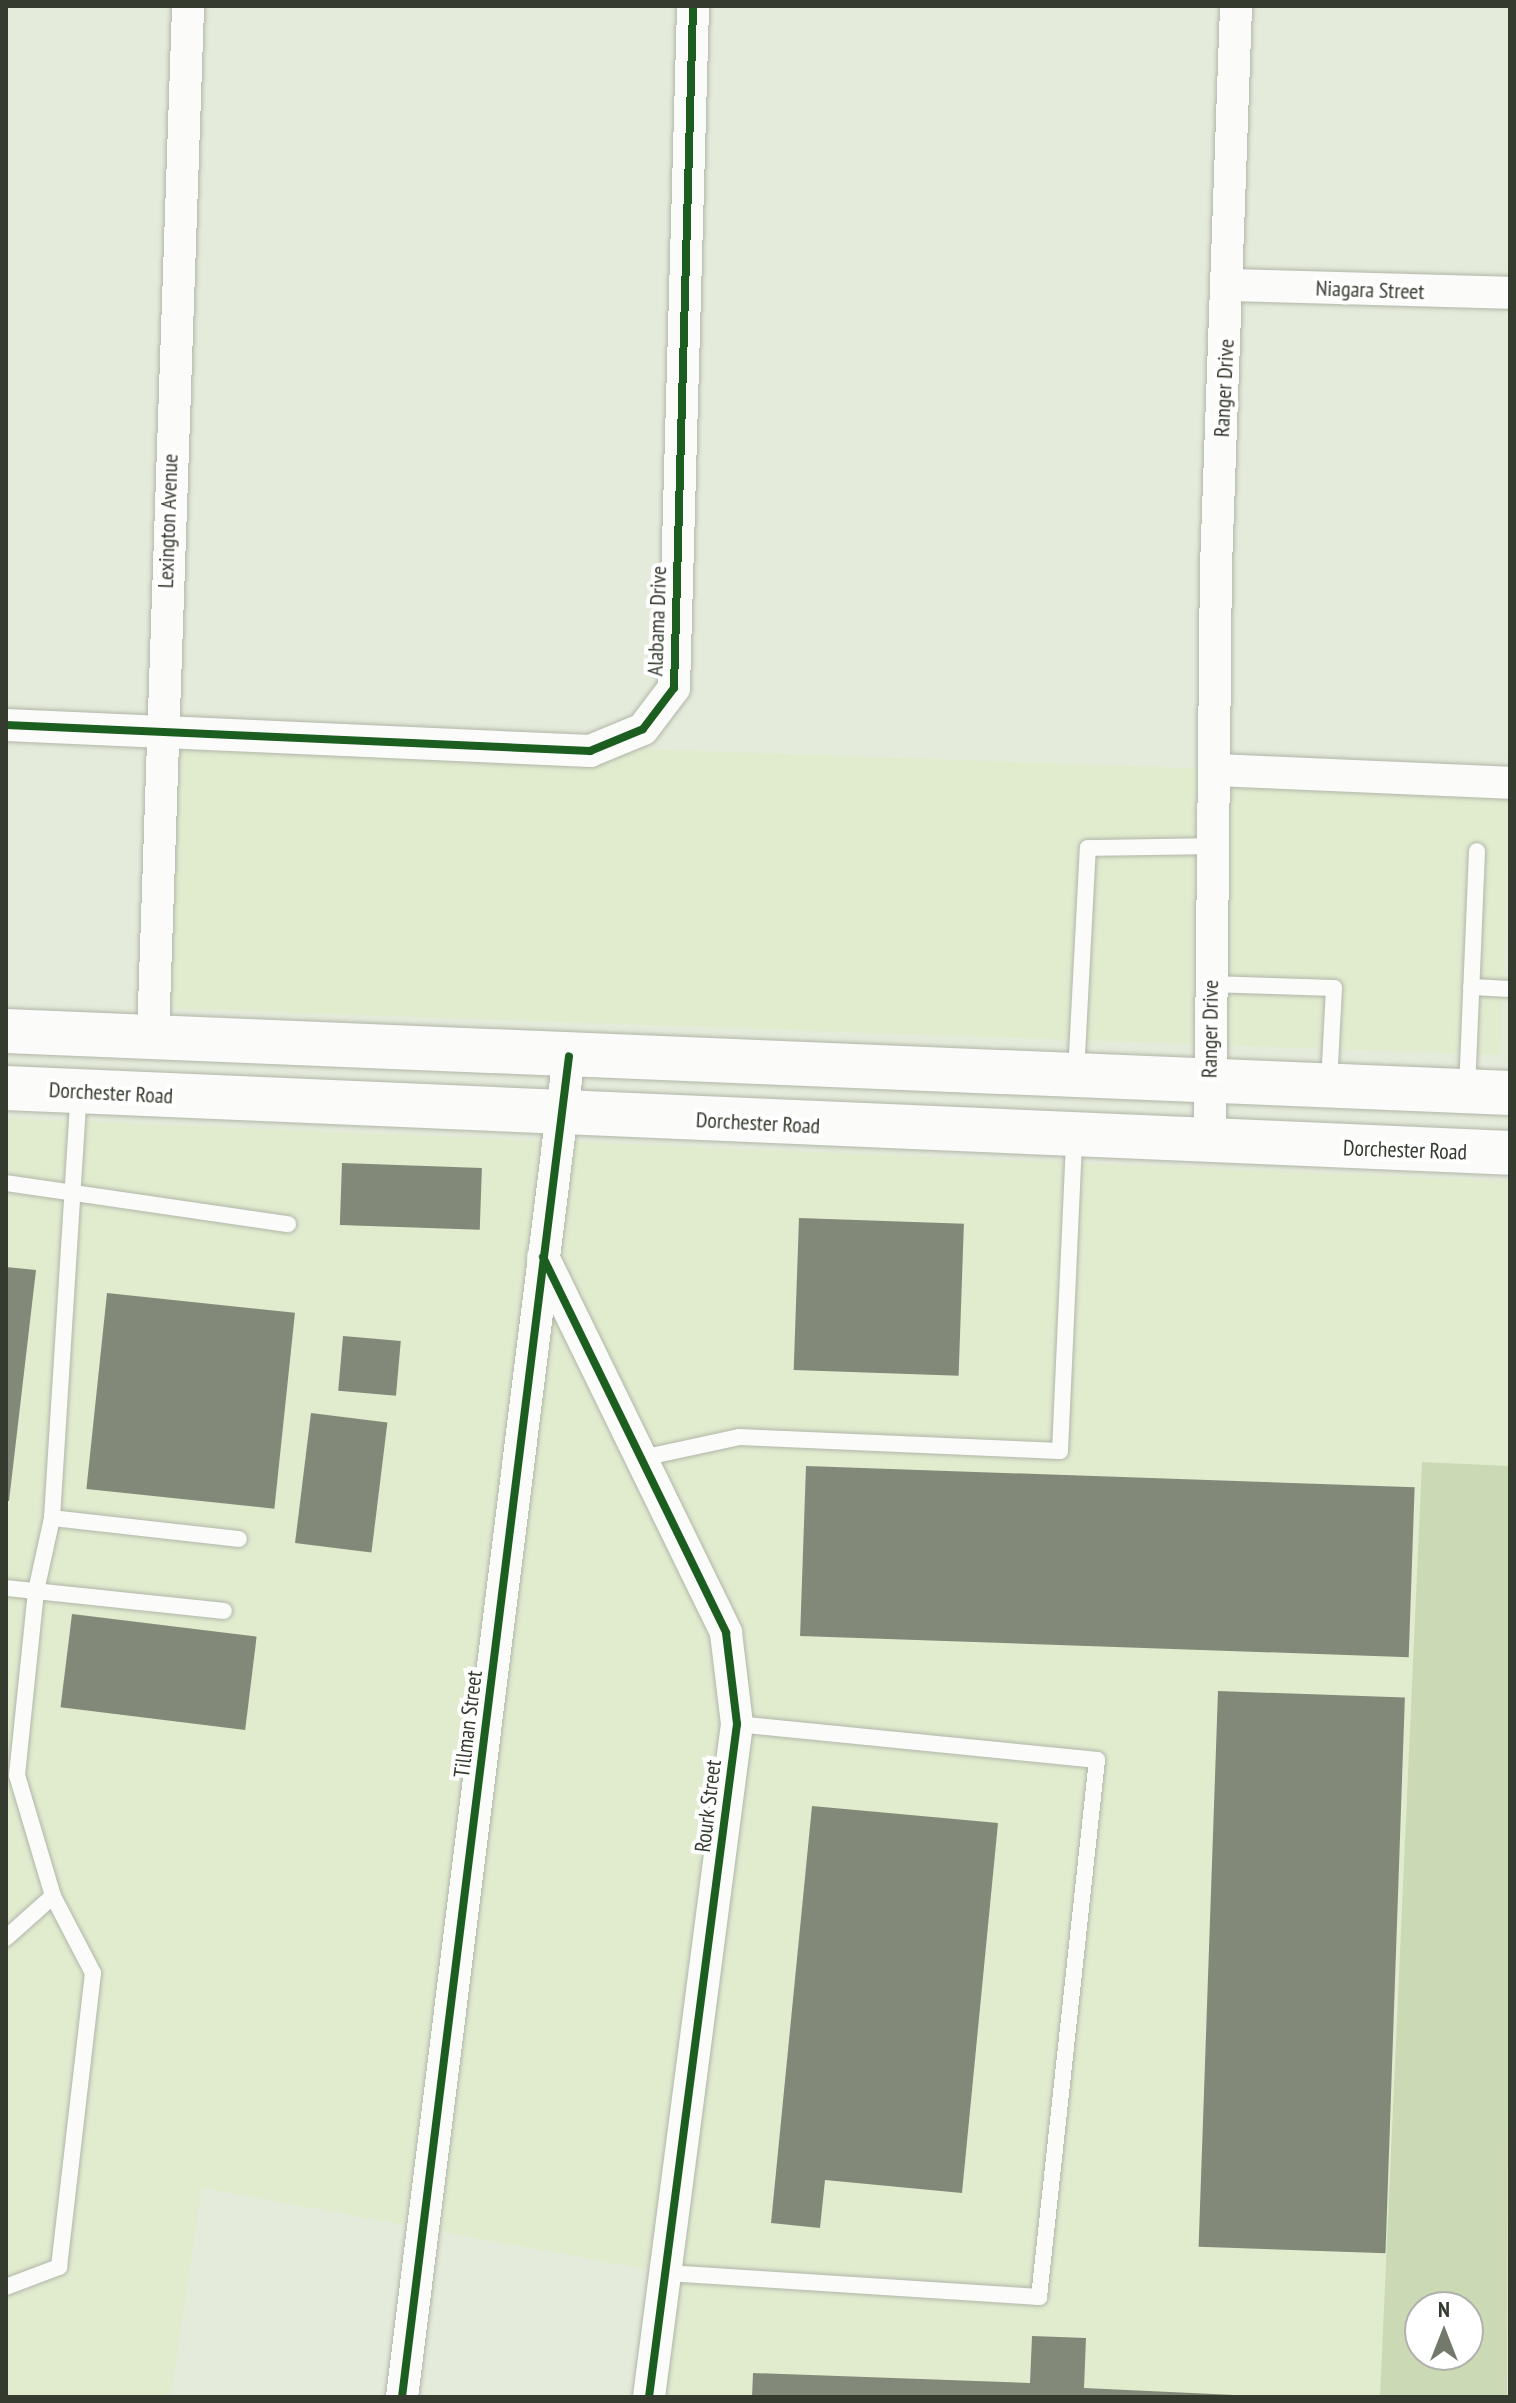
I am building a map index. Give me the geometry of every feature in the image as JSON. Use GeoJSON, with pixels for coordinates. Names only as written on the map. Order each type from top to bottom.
{"type":"FeatureCollection","features":[{"type":"Feature","properties":{"kind":"main road"},"geometry":{"type":"LineString","coordinates":[[6,1031],[1510,1093]]}},
{"type":"Feature","properties":{"kind":"main road","name":"Dorchester Road"},"geometry":{"type":"LineString","coordinates":[[6,1088],[1210,1144],[1510,1153]]}},
{"type":"Feature","properties":{"kind":"street","name":"Lexington Avenue"},"geometry":{"type":"LineString","coordinates":[[153,1036],[159,732],[188,6]]}},
{"type":"Feature","properties":{"kind":"street","name":"Alabama Drive"},"geometry":{"type":"LineString","coordinates":[[6,725],[590,751],[643,729],[674,688],[693,6]]}},
{"type":"Feature","properties":{"kind":"street","name":"Ranger Drive"},"geometry":{"type":"LineString","coordinates":[[1210,1144],[1213,846],[1236,6]]}},
{"type":"Feature","properties":{"kind":"street","name":"Niagara Street"},"geometry":{"type":"LineString","coordinates":[[1229,285],[1510,293]]}},
{"type":"Feature","properties":{"kind":"street"},"geometry":{"type":"LineString","coordinates":[[1215,770],[1510,783]]}},
{"type":"Feature","properties":{"kind":"street","name":"Tillman Street"},"geometry":{"type":"LineString","coordinates":[[402,2397],[559,1114],[569,1056]]}},
{"type":"Feature","properties":{"kind":"street","name":"Rourk Street"},"geometry":{"type":"LineString","coordinates":[[543,1257],[726,1633],[737,1724],[649,2397]]}},
{"type":"Feature","properties":{"kind":"lane"},"geometry":{"type":"LineString","coordinates":[[1076,1074],[1088,848],[1213,846]]}},
{"type":"Feature","properties":{"kind":"lane"},"geometry":{"type":"LineString","coordinates":[[1467,1092],[1477,851]]}},
{"type":"Feature","properties":{"kind":"lane"},"geometry":{"type":"LineString","coordinates":[[1210,984],[1334,988],[1329,1085]]}},
{"type":"Feature","properties":{"kind":"lane"},"geometry":{"type":"LineString","coordinates":[[1471,987],[1510,989]]}},
{"type":"Feature","properties":{"kind":"lane"},"geometry":{"type":"LineString","coordinates":[[6,2287],[59,2267],[93,1973],[53,1896],[17,1775],[36,1591],[52,1518],[79,1092]]}},
{"type":"Feature","properties":{"kind":"lane"},"geometry":{"type":"LineString","coordinates":[[642,1458],[739,1437],[1060,1451],[1074,1138]]}},
{"type":"Feature","properties":{"kind":"lane"},"geometry":{"type":"LineString","coordinates":[[6,1183],[288,1224]]}},
{"type":"Feature","properties":{"kind":"lane"},"geometry":{"type":"LineString","coordinates":[[52,1518],[239,1539]]}},
{"type":"Feature","properties":{"kind":"lane"},"geometry":{"type":"LineString","coordinates":[[6,1588],[224,1611]]}},
{"type":"Feature","properties":{"kind":"lane"},"geometry":{"type":"LineString","coordinates":[[667,2273],[1039,2297],[1097,1760],[737,1724]]}},
{"type":"Feature","properties":{"kind":"lane"},"geometry":{"type":"LineString","coordinates":[[6,1938],[53,1896]]}},
{"type":"Feature","properties":{"kind":"shaded area"},"geometry":{"type":"Polygon","coordinates":[[[159,732],[1510,779],[1501,1055],[149,1008],[159,732]]]}},
{"type":"Feature","properties":{"kind":"shaded area"},"geometry":{"type":"Polygon","coordinates":[[[6,1118],[1510,1181],[1510,1466],[1422,1462],[1380,2397],[649,2397],[666,2273],[202,2188],[171,2397],[6,2397],[6,1118]]]}},
{"type":"Feature","properties":{"kind":"shaded area"},"geometry":{"type":"Polygon","coordinates":[[[1422,1462],[1510,1466],[1507,2397],[1380,2397],[1422,1462]]]}},
{"type":"Feature","properties":{"kind":"building"},"geometry":{"type":"Polygon","coordinates":[[[342,1163],[482,1168],[480,1230],[340,1225],[342,1163]]]}},
{"type":"Feature","properties":{"kind":"building"},"geometry":{"type":"Polygon","coordinates":[[[799,1218],[964,1224],[959,1376],[794,1370],[799,1218]]]}},
{"type":"Feature","properties":{"kind":"building"},"geometry":{"type":"Polygon","coordinates":[[[6,1267],[36,1270],[9,1501],[6,1501],[6,1267]]]}},
{"type":"Feature","properties":{"kind":"building"},"geometry":{"type":"Polygon","coordinates":[[[107,1293],[295,1313],[274,1509],[86,1489],[107,1293]]]}},
{"type":"Feature","properties":{"kind":"building"},"geometry":{"type":"Polygon","coordinates":[[[343,1336],[401,1341],[396,1396],[338,1391],[343,1336]]]}},
{"type":"Feature","properties":{"kind":"building"},"geometry":{"type":"Polygon","coordinates":[[[311,1413],[387,1422],[371,1552],[295,1543],[311,1413]]]}},
{"type":"Feature","properties":{"kind":"building"},"geometry":{"type":"Polygon","coordinates":[[[806,1466],[1415,1487],[1409,1657],[800,1636],[806,1466]]]}},
{"type":"Feature","properties":{"kind":"building"},"geometry":{"type":"Polygon","coordinates":[[[72,1614],[257,1637],[245,1730],[61,1707],[72,1614]]]}},
{"type":"Feature","properties":{"kind":"building"},"geometry":{"type":"Polygon","coordinates":[[[1218,1691],[1405,1698],[1385,2253],[1199,2247],[1218,1691]]]}},
{"type":"Feature","properties":{"kind":"building"},"geometry":{"type":"Polygon","coordinates":[[[812,1806],[998,1823],[962,2193],[825,2180],[820,2228],[771,2223],[812,1806]]]}},
{"type":"Feature","properties":{"kind":"building"},"geometry":{"type":"Polygon","coordinates":[[[1032,2336],[1086,2338],[1084,2388],[1275,2397],[752,2397],[753,2373],[1030,2383],[1032,2336]]]}},
{"type":"Feature","properties":{"kind":"cycle path"},"geometry":{"type":"LineString","coordinates":[[6,725],[590,751],[643,729],[674,688],[693,6]]}},
{"type":"Feature","properties":{"kind":"cycle path"},"geometry":{"type":"LineString","coordinates":[[402,2397],[569,1056]]}},
{"type":"Feature","properties":{"kind":"cycle path"},"geometry":{"type":"LineString","coordinates":[[543,1257],[726,1633],[737,1724],[649,2397]]}}]}
